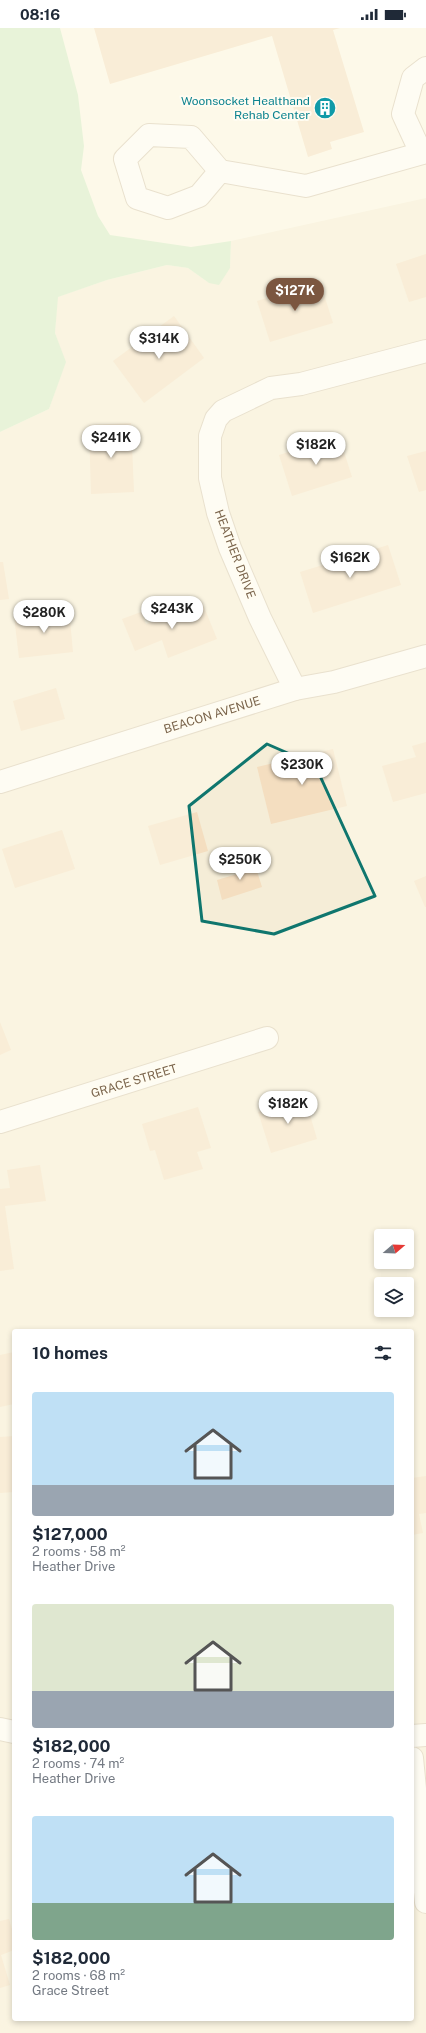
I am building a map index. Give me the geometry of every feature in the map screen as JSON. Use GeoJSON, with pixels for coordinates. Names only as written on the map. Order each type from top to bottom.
{"type":"FeatureCollection","features":[{"type":"Feature","properties":{"kind":"street"},"geometry":{"type":"LineString","coordinates":[[220,171],[306,186],[424,152],[403,114],[412,78],[426,68]]}},
{"type":"Feature","properties":{"kind":"street","name":"HEATHER DRIVE"},"geometry":{"type":"LineString","coordinates":[[295,689],[260,618],[230,548],[218,513],[210,478],[210,436],[216,419],[223,411],[271,388],[301,384],[426,351]]}},
{"type":"Feature","properties":{"kind":"street","name":"BEACON AVENUE"},"geometry":{"type":"LineString","coordinates":[[0,782],[295,689],[334,682],[426,656]]}},
{"type":"Feature","properties":{"kind":"street","name":"GRACE STREET"},"geometry":{"type":"LineString","coordinates":[[0,1122],[267,1038]]}},
{"type":"Feature","properties":{"kind":"street"},"geometry":{"type":"LineString","coordinates":[[0,1729],[12,1732]]}},
{"type":"Feature","properties":{"kind":"street"},"geometry":{"type":"LineString","coordinates":[[414,1736],[426,1735]]}},
{"type":"Feature","properties":{"kind":"street"},"geometry":{"type":"LineString","coordinates":[[414,1779],[426,1902]]}},
{"type":"Feature","properties":{"kind":"highlighted area"},"geometry":{"type":"Polygon","coordinates":[[[267,744],[315,765],[375,896],[274,934],[202,921],[189,806],[267,744]]]}},
{"type":"Feature","properties":{"kind":"shaded area"},"geometry":{"type":"Polygon","coordinates":[[[426,198],[426,2033],[0,2033],[0,432],[49,409],[65,362],[55,333],[57,297],[107,280],[167,265],[188,268],[209,283],[230,268],[231,241],[426,198]]]}},
{"type":"Feature","properties":{"kind":"green space"},"geometry":{"type":"Polygon","coordinates":[[[0,28],[60,28],[78,95],[84,146],[81,170],[98,216],[110,235],[191,247],[231,241],[230,268],[219,285],[209,283],[188,268],[167,265],[107,280],[58,297],[55,333],[66,362],[49,409],[0,432],[0,28]]]}},
{"type":"Feature","properties":{"kind":"building","name":"Woonsocket Healthand Rehab Center"},"geometry":{"type":"Polygon","coordinates":[[[94,28],[340,28],[333,30],[364,132],[330,142],[332,149],[308,157],[272,36],[110,84],[94,28]]]}},
{"type":"Feature","properties":{"kind":"building"},"geometry":{"type":"Polygon","coordinates":[[[426,254],[426,297],[409,302],[396,264],[426,254]]]}},
{"type":"Feature","properties":{"kind":"building"},"geometry":{"type":"Polygon","coordinates":[[[320,282],[333,323],[270,342],[257,301],[320,282]]]}},
{"type":"Feature","properties":{"kind":"building"},"geometry":{"type":"Polygon","coordinates":[[[174,316],[204,358],[144,403],[113,361],[174,316]]]}},
{"type":"Feature","properties":{"kind":"building"},"geometry":{"type":"Polygon","coordinates":[[[131,423],[134,492],[91,494],[89,425],[131,423]]]}},
{"type":"Feature","properties":{"kind":"building"},"geometry":{"type":"Polygon","coordinates":[[[339,436],[352,477],[292,496],[279,455],[339,436]]]}},
{"type":"Feature","properties":{"kind":"building"},"geometry":{"type":"Polygon","coordinates":[[[426,451],[426,490],[419,492],[407,456],[426,451]]]}},
{"type":"Feature","properties":{"kind":"building"},"geometry":{"type":"Polygon","coordinates":[[[388,545],[401,585],[313,613],[300,572],[388,545]]]}},
{"type":"Feature","properties":{"kind":"building"},"geometry":{"type":"Polygon","coordinates":[[[0,562],[3,562],[9,599],[0,600],[0,562]]]}},
{"type":"Feature","properties":{"kind":"building"},"geometry":{"type":"Polygon","coordinates":[[[202,602],[217,639],[168,658],[162,640],[135,651],[122,619],[141,612],[146,624],[202,602]]]}},
{"type":"Feature","properties":{"kind":"building"},"geometry":{"type":"Polygon","coordinates":[[[69,610],[73,652],[19,658],[14,616],[69,610]]]}},
{"type":"Feature","properties":{"kind":"building"},"geometry":{"type":"Polygon","coordinates":[[[56,688],[65,719],[21,731],[13,701],[56,688]]]}},
{"type":"Feature","properties":{"kind":"building"},"geometry":{"type":"Polygon","coordinates":[[[426,742],[426,793],[393,802],[382,766],[416,757],[412,746],[426,742]]]}},
{"type":"Feature","properties":{"kind":"building"},"geometry":{"type":"Polygon","coordinates":[[[333,749],[347,806],[271,824],[257,767],[333,749]]]}},
{"type":"Feature","properties":{"kind":"building"},"geometry":{"type":"Polygon","coordinates":[[[197,812],[208,851],[160,865],[148,826],[197,812]]]}},
{"type":"Feature","properties":{"kind":"building"},"geometry":{"type":"Polygon","coordinates":[[[62,830],[75,869],[15,888],[2,849],[62,830]]]}},
{"type":"Feature","properties":{"kind":"building"},"geometry":{"type":"Polygon","coordinates":[[[253,858],[262,887],[222,900],[217,880],[244,872],[241,862],[253,858]]]}},
{"type":"Feature","properties":{"kind":"building"},"geometry":{"type":"Polygon","coordinates":[[[426,876],[426,907],[425,907],[414,881],[426,876]]]}},
{"type":"Feature","properties":{"kind":"building"},"geometry":{"type":"Polygon","coordinates":[[[0,1022],[11,1050],[0,1055],[0,1022]]]}},
{"type":"Feature","properties":{"kind":"building"},"geometry":{"type":"Polygon","coordinates":[[[305,1098],[317,1139],[271,1153],[258,1112],[305,1098]]]}},
{"type":"Feature","properties":{"kind":"building"},"geometry":{"type":"Polygon","coordinates":[[[198,1107],[211,1148],[197,1152],[203,1169],[164,1180],[155,1150],[150,1151],[142,1124],[198,1107]]]}},
{"type":"Feature","properties":{"kind":"building"},"geometry":{"type":"Polygon","coordinates":[[[40,1165],[46,1201],[5,1206],[14,1269],[0,1271],[0,1189],[10,1188],[7,1170],[40,1165]]]}},
{"type":"Feature","properties":{"kind":"building"},"geometry":{"type":"Polygon","coordinates":[[[12,1352],[12,1404],[0,1407],[0,1355],[12,1352]]]}},
{"type":"Feature","properties":{"kind":"building"},"geometry":{"type":"Polygon","coordinates":[[[12,1436],[12,1492],[0,1493],[0,1437],[12,1436]]]}},
{"type":"Feature","properties":{"kind":"building"},"geometry":{"type":"Polygon","coordinates":[[[426,1476],[426,1513],[419,1514],[423,1533],[414,1535],[414,1478],[426,1476]]]}},
{"type":"Feature","properties":{"kind":"building"},"geometry":{"type":"Polygon","coordinates":[[[9,1919],[12,1929],[12,1951],[1,1955],[10,1985],[0,1988],[0,1921],[9,1919]]]}},
{"type":"Feature","properties":{"kind":"place","name":"Woonsocket Healthand Rehab Center"},"geometry":{"type":"Point","coordinates":[325,108]}}]}
